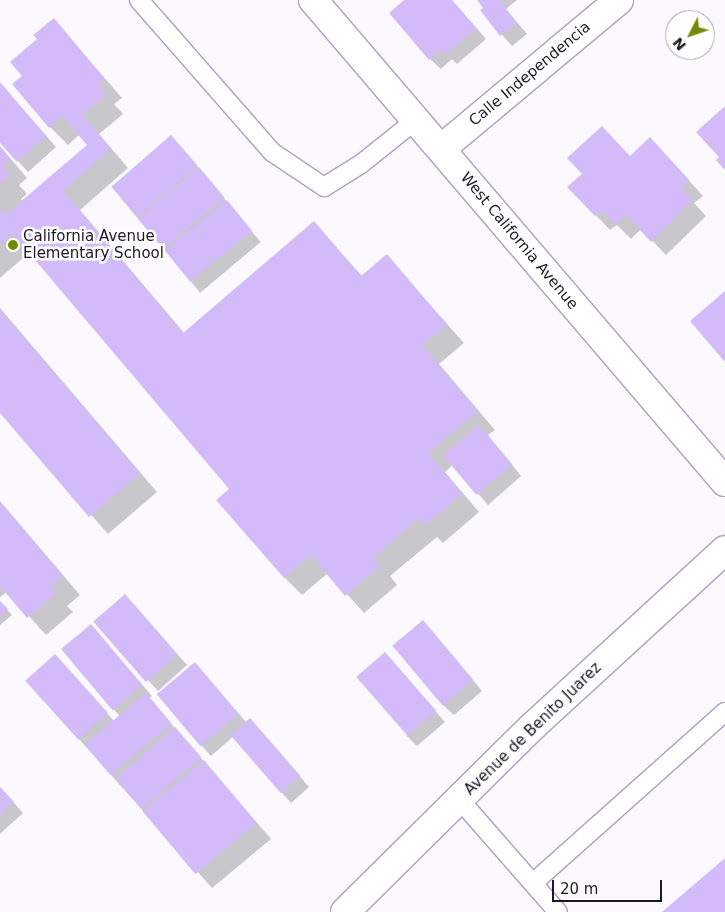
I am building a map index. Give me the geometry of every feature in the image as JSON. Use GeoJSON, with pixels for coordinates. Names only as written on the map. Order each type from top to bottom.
{"type":"FeatureCollection","features":[{"type":"Feature","properties":{"kind":"street","name":"West California Avenue"},"geometry":{"type":"LineString","coordinates":[[312,0],[725,482]]}},
{"type":"Feature","properties":{"kind":"street","name":"Calle Independencia"},"geometry":{"type":"LineString","coordinates":[[441,149],[619,0]]}},
{"type":"Feature","properties":{"kind":"street","name":"Avenue de Benito Juarez"},"geometry":{"type":"LineString","coordinates":[[345,912],[533,726],[725,550]]}},
{"type":"Feature","properties":{"kind":"lane"},"geometry":{"type":"LineString","coordinates":[[139,0],[272,152],[324,187],[360,164],[416,120]]}},
{"type":"Feature","properties":{"kind":"lane"},"geometry":{"type":"LineString","coordinates":[[534,883],[725,712]]}},
{"type":"Feature","properties":{"kind":"lane"},"geometry":{"type":"LineString","coordinates":[[459,799],[558,912]]}},
{"type":"Feature","properties":{"kind":"building"},"geometry":{"type":"Polygon","coordinates":[[[404,0],[452,0],[476,28],[446,55],[441,49],[429,60],[389,13],[404,0]]]}},
{"type":"Feature","properties":{"kind":"building"},"geometry":{"type":"Polygon","coordinates":[[[477,0],[499,0],[517,23],[500,36],[480,10],[483,8],[477,0]]]}},
{"type":"Feature","properties":{"kind":"building"},"geometry":{"type":"Polygon","coordinates":[[[54,18],[105,79],[97,85],[106,95],[82,115],[111,149],[63,191],[183,333],[314,221],[361,276],[387,254],[447,325],[422,345],[478,411],[428,453],[462,494],[424,526],[418,519],[373,558],[380,566],[345,596],[311,555],[284,578],[216,500],[229,489],[13,234],[0,245],[0,210],[5,215],[87,145],[62,116],[49,128],[12,84],[22,76],[10,62],[37,39],[33,35],[54,18]]]}},
{"type":"Feature","properties":{"kind":"building"},"geometry":{"type":"Polygon","coordinates":[[[0,82],[46,136],[17,162],[0,143],[0,82]]]}},
{"type":"Feature","properties":{"kind":"building"},"geometry":{"type":"Polygon","coordinates":[[[725,106],[725,170],[716,160],[719,157],[696,132],[725,106]]]}},
{"type":"Feature","properties":{"kind":"building"},"geometry":{"type":"Polygon","coordinates":[[[602,126],[630,156],[650,137],[689,180],[681,188],[692,201],[651,242],[626,215],[615,225],[602,210],[595,216],[567,187],[582,174],[567,158],[602,126]]]}},
{"type":"Feature","properties":{"kind":"building"},"geometry":{"type":"Polygon","coordinates":[[[171,135],[197,165],[138,217],[111,187],[171,135]]]}},
{"type":"Feature","properties":{"kind":"building"},"geometry":{"type":"Polygon","coordinates":[[[0,147],[10,159],[2,166],[10,175],[0,184],[0,147]]]}},
{"type":"Feature","properties":{"kind":"building"},"geometry":{"type":"Polygon","coordinates":[[[199,167],[225,198],[163,249],[138,218],[199,167]]]}},
{"type":"Feature","properties":{"kind":"building"},"geometry":{"type":"Polygon","coordinates":[[[227,200],[252,231],[190,281],[165,250],[227,200]]]}},
{"type":"Feature","properties":{"kind":"building"},"geometry":{"type":"Polygon","coordinates":[[[725,291],[725,362],[690,321],[725,291]]]}},
{"type":"Feature","properties":{"kind":"building"},"geometry":{"type":"Polygon","coordinates":[[[0,309],[140,474],[89,517],[0,413],[0,309]]]}},
{"type":"Feature","properties":{"kind":"building"},"geometry":{"type":"Polygon","coordinates":[[[479,425],[512,465],[476,495],[443,455],[479,425]]]}},
{"type":"Feature","properties":{"kind":"building"},"geometry":{"type":"Polygon","coordinates":[[[0,502],[63,576],[50,587],[56,593],[27,618],[0,586],[0,502]]]}},
{"type":"Feature","properties":{"kind":"building"},"geometry":{"type":"Polygon","coordinates":[[[125,594],[177,654],[146,682],[93,622],[125,594]]]}},
{"type":"Feature","properties":{"kind":"building"},"geometry":{"type":"Polygon","coordinates":[[[0,601],[8,609],[0,616],[0,601]]]}},
{"type":"Feature","properties":{"kind":"building"},"geometry":{"type":"Polygon","coordinates":[[[423,620],[473,680],[442,705],[392,646],[423,620]]]}},
{"type":"Feature","properties":{"kind":"building"},"geometry":{"type":"Polygon","coordinates":[[[91,624],[142,685],[113,710],[61,649],[91,624]]]}},
{"type":"Feature","properties":{"kind":"building"},"geometry":{"type":"Polygon","coordinates":[[[385,652],[436,711],[407,736],[356,677],[385,652]]]}},
{"type":"Feature","properties":{"kind":"building"},"geometry":{"type":"Polygon","coordinates":[[[55,654],[108,713],[78,739],[25,681],[55,654]]]}},
{"type":"Feature","properties":{"kind":"building"},"geometry":{"type":"Polygon","coordinates":[[[195,662],[239,714],[200,746],[157,694],[195,662]]]}},
{"type":"Feature","properties":{"kind":"building"},"geometry":{"type":"Polygon","coordinates":[[[146,693],[172,724],[110,775],[85,744],[146,693]]]}},
{"type":"Feature","properties":{"kind":"building"},"geometry":{"type":"Polygon","coordinates":[[[250,718],[301,776],[281,793],[230,735],[250,718]]]}},
{"type":"Feature","properties":{"kind":"building"},"geometry":{"type":"Polygon","coordinates":[[[175,727],[201,757],[142,809],[115,779],[175,727]]]}},
{"type":"Feature","properties":{"kind":"building"},"geometry":{"type":"Polygon","coordinates":[[[204,760],[257,823],[195,874],[143,811],[204,760]]]}},
{"type":"Feature","properties":{"kind":"building"},"geometry":{"type":"Polygon","coordinates":[[[0,787],[14,802],[0,815],[0,787]]]}},
{"type":"Feature","properties":{"kind":"building"},"geometry":{"type":"Polygon","coordinates":[[[725,858],[725,912],[662,912],[725,858]]]}},
{"type":"Feature","properties":{"kind":"place","name":"California Avenue Elementary School"},"geometry":{"type":"Point","coordinates":[13,245]}}]}
